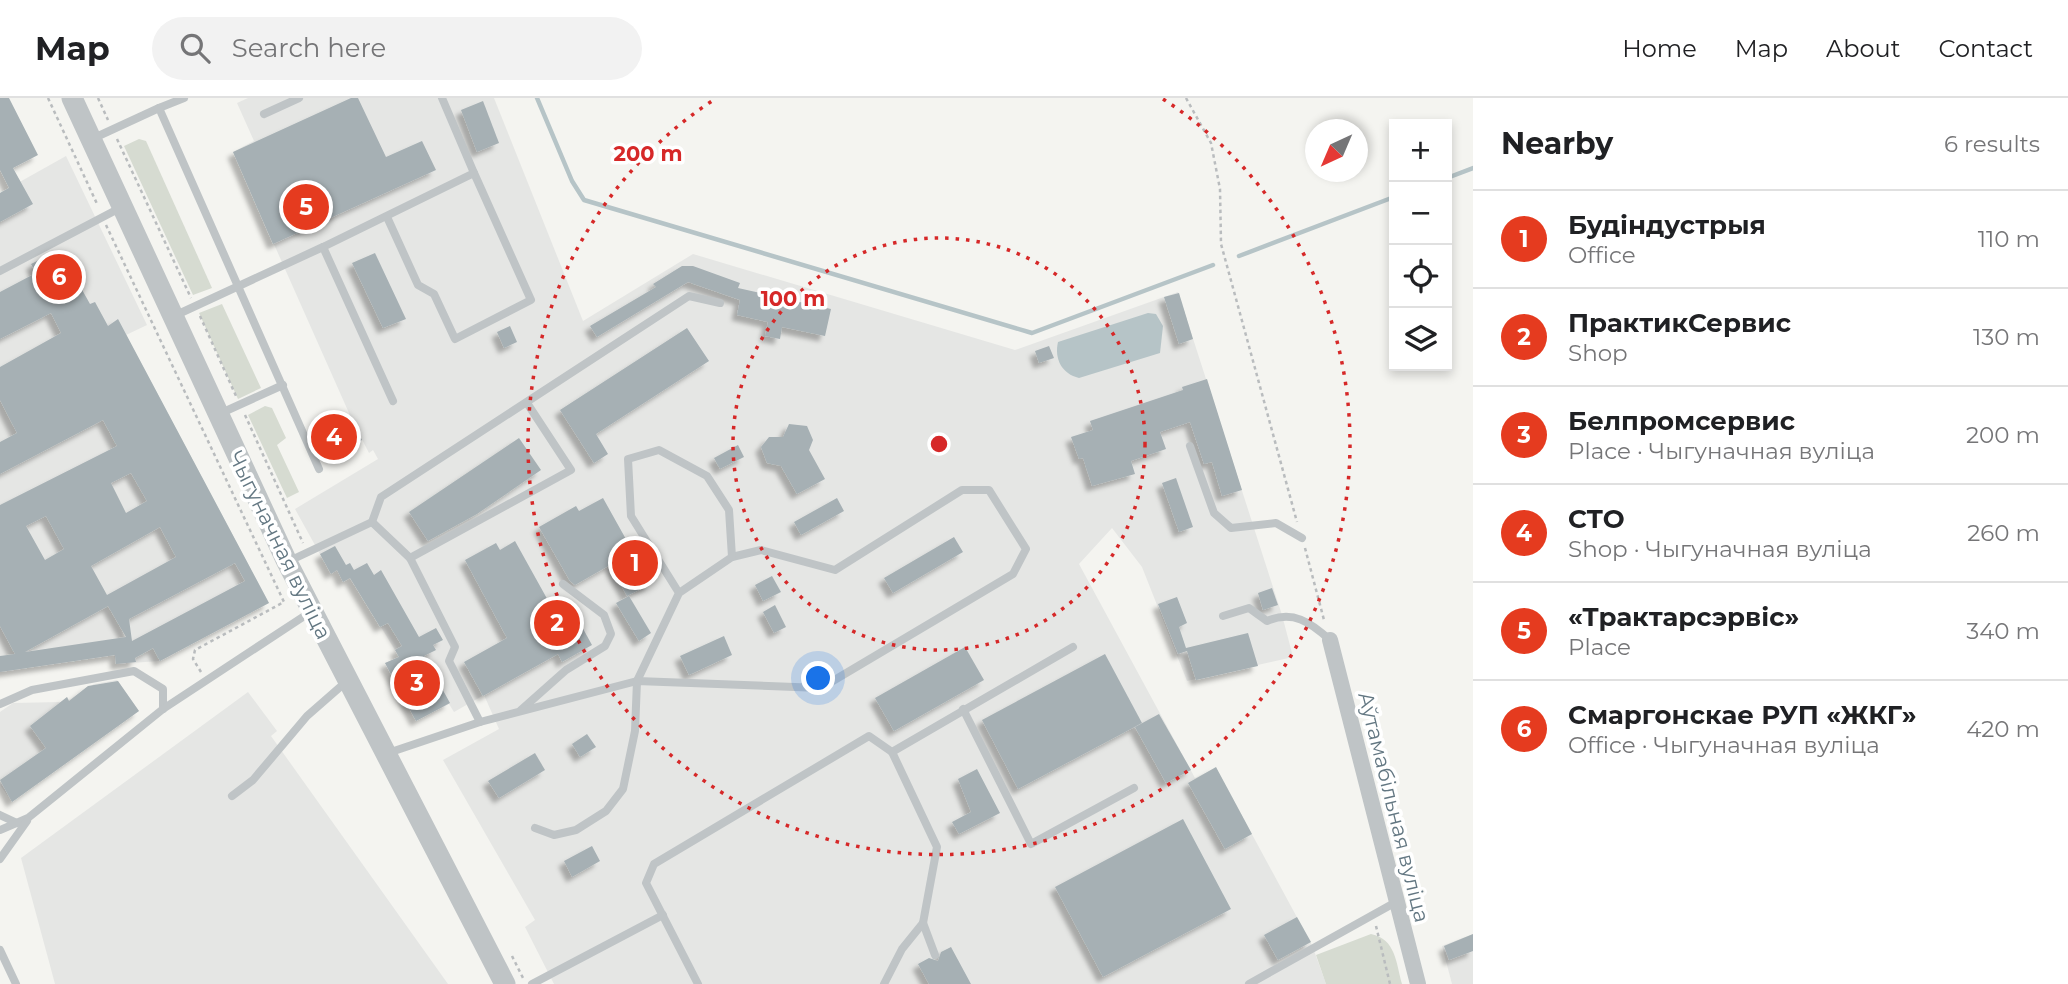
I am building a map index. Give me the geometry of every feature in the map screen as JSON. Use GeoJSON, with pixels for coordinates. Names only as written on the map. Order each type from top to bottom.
{"type":"FeatureCollection","features":[{"type":"Feature","properties":{"kind":"street","name":"Чыгуначная вуліца"},"geometry":{"type":"LineString","coordinates":[[72,98],[287,562],[299,602],[348,681],[505,984]]}},
{"type":"Feature","properties":{"kind":"street","name":"Аўтамабільная вуліца"},"geometry":{"type":"LineString","coordinates":[[1330,640],[1418,984]]}},
{"type":"Feature","properties":{"kind":"lane"},"geometry":{"type":"LineString","coordinates":[[91,139],[184,98]]}},
{"type":"Feature","properties":{"kind":"lane"},"geometry":{"type":"LineString","coordinates":[[264,114],[299,98]]}},
{"type":"Feature","properties":{"kind":"lane"},"geometry":{"type":"LineString","coordinates":[[387,217],[418,285],[434,295],[455,339],[531,300],[442,98]]}},
{"type":"Feature","properties":{"kind":"lane"},"geometry":{"type":"LineString","coordinates":[[159,108],[319,469]]}},
{"type":"Feature","properties":{"kind":"lane"},"geometry":{"type":"LineString","coordinates":[[173,316],[387,217],[474,173]]}},
{"type":"Feature","properties":{"kind":"lane"},"geometry":{"type":"LineString","coordinates":[[0,271],[123,206]]}},
{"type":"Feature","properties":{"kind":"lane"},"geometry":{"type":"LineString","coordinates":[[323,247],[393,401]]}},
{"type":"Feature","properties":{"kind":"lane"},"geometry":{"type":"LineString","coordinates":[[287,562],[372,522],[381,497],[690,296],[720,303]]}},
{"type":"Feature","properties":{"kind":"lane"},"geometry":{"type":"LineString","coordinates":[[217,415],[283,385]]}},
{"type":"Feature","properties":{"kind":"lane"},"geometry":{"type":"LineString","coordinates":[[410,558],[571,470],[527,403]]}},
{"type":"Feature","properties":{"kind":"lane"},"geometry":{"type":"LineString","coordinates":[[1190,446],[1214,513],[1231,528],[1276,523],[1302,538]]}},
{"type":"Feature","properties":{"kind":"lane"},"geometry":{"type":"LineString","coordinates":[[678,593],[631,516],[628,459],[659,450],[707,476],[729,510],[732,557]]}},
{"type":"Feature","properties":{"kind":"lane"},"geometry":{"type":"LineString","coordinates":[[384,754],[480,722],[637,681],[821,688],[1013,574],[1026,549],[989,490],[962,490],[835,570],[761,550],[732,557],[678,593],[637,681],[635,731],[623,789],[606,811],[576,830],[554,835],[535,828]]}},
{"type":"Feature","properties":{"kind":"lane"},"geometry":{"type":"LineString","coordinates":[[372,522],[410,558],[455,647],[449,661],[480,722]]}},
{"type":"Feature","properties":{"kind":"lane"},"geometry":{"type":"LineString","coordinates":[[519,712],[566,670],[605,646],[611,634],[604,615],[563,584]]}},
{"type":"Feature","properties":{"kind":"lane"},"geometry":{"type":"LineString","coordinates":[[0,830],[28,818],[299,602]]}},
{"type":"Feature","properties":{"kind":"lane"},"geometry":{"type":"LineString","coordinates":[[1223,616],[1249,608],[1266,621],[1282,615],[1294,617],[1312,623],[1330,640]]}},
{"type":"Feature","properties":{"kind":"lane"},"geometry":{"type":"LineString","coordinates":[[892,752],[1073,646]]}},
{"type":"Feature","properties":{"kind":"lane"},"geometry":{"type":"LineString","coordinates":[[0,704],[32,690],[134,671],[163,689],[163,709]]}},
{"type":"Feature","properties":{"kind":"lane"},"geometry":{"type":"LineString","coordinates":[[232,796],[253,780],[307,716],[348,681]]}},
{"type":"Feature","properties":{"kind":"lane"},"geometry":{"type":"LineString","coordinates":[[963,709],[1031,844],[1134,788]]}},
{"type":"Feature","properties":{"kind":"lane"},"geometry":{"type":"LineString","coordinates":[[698,984],[646,883],[653,864],[869,736],[892,752],[937,847],[923,923],[902,949],[884,984]]}},
{"type":"Feature","properties":{"kind":"lane"},"geometry":{"type":"LineString","coordinates":[[0,815],[16,823]]}},
{"type":"Feature","properties":{"kind":"lane"},"geometry":{"type":"LineString","coordinates":[[0,859],[28,818]]}},
{"type":"Feature","properties":{"kind":"lane"},"geometry":{"type":"LineString","coordinates":[[1249,984],[1396,902]]}},
{"type":"Feature","properties":{"kind":"lane"},"geometry":{"type":"LineString","coordinates":[[532,984],[663,915]]}},
{"type":"Feature","properties":{"kind":"lane"},"geometry":{"type":"LineString","coordinates":[[923,923],[935,955]]}},
{"type":"Feature","properties":{"kind":"lane"},"geometry":{"type":"LineString","coordinates":[[0,950],[16,984]]}},
{"type":"Feature","properties":{"kind":"path"},"geometry":{"type":"LineString","coordinates":[[48,98],[102,216],[299,602],[195,650],[192,659],[205,678]]}},
{"type":"Feature","properties":{"kind":"path"},"geometry":{"type":"LineString","coordinates":[[1186,98],[1211,144],[1220,189],[1221,244],[1330,640]]}},
{"type":"Feature","properties":{"kind":"path"},"geometry":{"type":"LineString","coordinates":[[1373,915],[1391,984]]}},
{"type":"Feature","properties":{"kind":"shaded area"},"geometry":{"type":"Polygon","coordinates":[[[248,98],[494,98],[583,321],[693,254],[1015,350],[1178,292],[1282,615],[1293,657],[1187,681],[1142,567],[1112,528],[1079,564],[1195,778],[1216,768],[1312,945],[1326,984],[554,984],[525,927],[535,920],[443,760],[499,729],[484,695],[454,712],[449,704],[416,721],[385,663],[399,657],[351,578],[343,582],[337,571],[331,574],[295,509],[378,459],[373,450],[369,453],[353,422],[233,152],[254,141],[237,103],[248,98]]]}},
{"type":"Feature","properties":{"kind":"shaded area"},"geometry":{"type":"Polygon","coordinates":[[[139,139],[146,141],[212,288],[193,295],[124,146],[139,139]]]}},
{"type":"Feature","properties":{"kind":"shaded area"},"geometry":{"type":"Polygon","coordinates":[[[66,156],[147,325],[126,335],[269,603],[160,661],[116,664],[114,655],[0,672],[0,193],[66,156]]]}},
{"type":"Feature","properties":{"kind":"shaded area"},"geometry":{"type":"Polygon","coordinates":[[[222,304],[261,388],[238,399],[199,313],[222,304]]]}},
{"type":"Feature","properties":{"kind":"shaded area"},"geometry":{"type":"Polygon","coordinates":[[[1148,313],[1156,314],[1163,326],[1160,353],[1079,378],[1068,373],[1058,360],[1058,342],[1148,313]]]}},
{"type":"Feature","properties":{"kind":"shaded area"},"geometry":{"type":"Polygon","coordinates":[[[265,406],[272,408],[286,438],[277,445],[299,492],[287,498],[248,415],[265,406]]]}},
{"type":"Feature","properties":{"kind":"shaded area"},"geometry":{"type":"Polygon","coordinates":[[[117,680],[139,711],[12,802],[0,785],[0,712],[13,703],[61,702],[67,697],[69,700],[94,684],[117,680]]]}},
{"type":"Feature","properties":{"kind":"shaded area"},"geometry":{"type":"Polygon","coordinates":[[[248,692],[277,731],[271,736],[448,984],[55,984],[21,858],[248,692]]]}},
{"type":"Feature","properties":{"kind":"shaded area"},"geometry":{"type":"Polygon","coordinates":[[[1371,934],[1390,946],[1402,984],[1326,984],[1316,955],[1371,934]]]}},
{"type":"Feature","properties":{"kind":"shaded area"},"geometry":{"type":"Polygon","coordinates":[[[1473,934],[1473,984],[1452,984],[1442,946],[1473,934]]]}},
{"type":"Feature","properties":{"kind":"building"},"geometry":{"type":"Polygon","coordinates":[[[0,98],[9,98],[38,155],[13,168],[33,204],[0,222],[0,193],[9,188],[0,170],[0,98]]]}},
{"type":"Feature","properties":{"kind":"building"},"geometry":{"type":"Polygon","coordinates":[[[351,98],[358,98],[386,157],[422,141],[436,170],[273,244],[233,152],[351,98]]]}},
{"type":"Feature","properties":{"kind":"building"},"geometry":{"type":"Polygon","coordinates":[[[483,101],[499,143],[477,152],[461,110],[483,101]]]}},
{"type":"Feature","properties":{"kind":"building"},"geometry":{"type":"Polygon","coordinates":[[[375,253],[406,319],[383,328],[352,263],[375,253]]]}},
{"type":"Feature","properties":{"kind":"building"},"geometry":{"type":"Polygon","coordinates":[[[62,254],[90,304],[95,302],[108,326],[118,319],[269,603],[160,661],[153,648],[135,658],[136,662],[116,664],[115,655],[0,672],[0,656],[15,654],[0,626],[0,505],[117,446],[103,420],[0,474],[0,442],[17,433],[0,400],[0,367],[61,333],[51,313],[0,339],[0,292],[36,273],[31,264],[45,257],[47,262],[62,254]],[[131,473],[111,483],[126,513],[147,501],[131,473]],[[46,516],[26,526],[45,560],[64,549],[46,516]],[[160,527],[91,566],[107,595],[176,557],[160,527]],[[235,563],[129,619],[132,641],[245,581],[235,563]],[[108,606],[25,652],[126,637],[108,606]]]}},
{"type":"Feature","properties":{"kind":"building"},"geometry":{"type":"Polygon","coordinates":[[[682,266],[693,266],[740,283],[738,288],[831,309],[825,336],[782,327],[780,339],[765,336],[768,322],[737,315],[740,300],[688,282],[597,337],[590,326],[656,287],[653,284],[682,266]]]}},
{"type":"Feature","properties":{"kind":"building"},"geometry":{"type":"Polygon","coordinates":[[[1179,293],[1193,339],[1179,344],[1164,297],[1179,293]]]}},
{"type":"Feature","properties":{"kind":"building"},"geometry":{"type":"Polygon","coordinates":[[[510,326],[517,342],[504,348],[497,332],[510,326]]]}},
{"type":"Feature","properties":{"kind":"building"},"geometry":{"type":"Polygon","coordinates":[[[687,328],[709,361],[596,434],[608,454],[594,463],[560,410],[687,328]]]}},
{"type":"Feature","properties":{"kind":"building"},"geometry":{"type":"Polygon","coordinates":[[[1049,346],[1054,358],[1039,363],[1035,351],[1049,346]]]}},
{"type":"Feature","properties":{"kind":"building"},"geometry":{"type":"Polygon","coordinates":[[[1207,379],[1242,490],[1222,496],[1212,462],[1204,464],[1190,422],[1160,432],[1166,449],[1131,461],[1135,474],[1092,486],[1083,458],[1079,459],[1071,437],[1093,430],[1090,421],[1183,390],[1182,387],[1207,379]]]}},
{"type":"Feature","properties":{"kind":"building"},"geometry":{"type":"Polygon","coordinates":[[[337,419],[341,428],[353,422],[362,440],[331,455],[318,428],[337,419]]]}},
{"type":"Feature","properties":{"kind":"building"},"geometry":{"type":"Polygon","coordinates":[[[789,424],[807,426],[813,440],[809,450],[825,479],[797,494],[781,466],[767,463],[761,447],[769,437],[783,437],[789,424]]]}},
{"type":"Feature","properties":{"kind":"building"},"geometry":{"type":"Polygon","coordinates":[[[519,438],[541,470],[477,514],[428,541],[409,512],[519,438]]]}},
{"type":"Feature","properties":{"kind":"building"},"geometry":{"type":"Polygon","coordinates":[[[738,445],[744,457],[720,469],[714,458],[738,445]]]}},
{"type":"Feature","properties":{"kind":"building"},"geometry":{"type":"Polygon","coordinates":[[[1176,478],[1193,527],[1179,532],[1162,483],[1176,478]]]}},
{"type":"Feature","properties":{"kind":"building"},"geometry":{"type":"Polygon","coordinates":[[[603,498],[651,584],[627,596],[610,565],[575,585],[570,581],[539,527],[576,506],[579,511],[603,498]]]}},
{"type":"Feature","properties":{"kind":"building"},"geometry":{"type":"Polygon","coordinates":[[[837,498],[844,511],[801,535],[794,522],[837,498]]]}},
{"type":"Feature","properties":{"kind":"building"},"geometry":{"type":"Polygon","coordinates":[[[954,537],[963,552],[893,593],[884,578],[954,537]]]}},
{"type":"Feature","properties":{"kind":"building"},"geometry":{"type":"Polygon","coordinates":[[[515,541],[555,613],[570,605],[592,645],[562,662],[558,654],[483,696],[464,662],[507,638],[465,560],[496,543],[500,550],[515,541]]]}},
{"type":"Feature","properties":{"kind":"building"},"geometry":{"type":"Polygon","coordinates":[[[335,546],[346,565],[350,563],[354,570],[367,563],[374,575],[381,570],[419,637],[436,628],[443,640],[433,645],[436,650],[424,656],[450,703],[416,721],[385,663],[399,657],[395,650],[402,646],[388,623],[380,627],[350,578],[343,582],[337,570],[331,574],[320,554],[335,546]]]}},
{"type":"Feature","properties":{"kind":"building"},"geometry":{"type":"Polygon","coordinates":[[[772,576],[781,592],[763,601],[755,585],[772,576]]]}},
{"type":"Feature","properties":{"kind":"building"},"geometry":{"type":"Polygon","coordinates":[[[1272,588],[1278,605],[1263,610],[1258,593],[1272,588]]]}},
{"type":"Feature","properties":{"kind":"building"},"geometry":{"type":"Polygon","coordinates":[[[629,596],[651,633],[639,641],[616,603],[629,596]]]}},
{"type":"Feature","properties":{"kind":"building"},"geometry":{"type":"Polygon","coordinates":[[[1177,597],[1187,623],[1179,627],[1186,648],[1248,633],[1258,666],[1196,680],[1187,651],[1178,654],[1158,604],[1177,597]]]}},
{"type":"Feature","properties":{"kind":"building"},"geometry":{"type":"Polygon","coordinates":[[[775,605],[786,627],[774,633],[763,612],[775,605]]]}},
{"type":"Feature","properties":{"kind":"building"},"geometry":{"type":"Polygon","coordinates":[[[724,636],[732,655],[689,675],[680,656],[724,636]]]}},
{"type":"Feature","properties":{"kind":"building"},"geometry":{"type":"Polygon","coordinates":[[[965,647],[984,680],[894,731],[875,698],[965,647]]]}},
{"type":"Feature","properties":{"kind":"building"},"geometry":{"type":"Polygon","coordinates":[[[1105,654],[1142,723],[1018,789],[982,720],[1105,654]]]}},
{"type":"Feature","properties":{"kind":"building"},"geometry":{"type":"Polygon","coordinates":[[[118,681],[139,711],[12,802],[0,780],[46,748],[30,726],[67,697],[69,701],[88,686],[118,681]]]}},
{"type":"Feature","properties":{"kind":"building"},"geometry":{"type":"Polygon","coordinates":[[[1159,714],[1191,770],[1166,783],[1135,727],[1159,714]]]}},
{"type":"Feature","properties":{"kind":"building"},"geometry":{"type":"Polygon","coordinates":[[[587,734],[596,747],[580,757],[572,744],[587,734]]]}},
{"type":"Feature","properties":{"kind":"building"},"geometry":{"type":"Polygon","coordinates":[[[535,753],[545,770],[499,798],[488,781],[535,753]]]}},
{"type":"Feature","properties":{"kind":"building"},"geometry":{"type":"Polygon","coordinates":[[[1216,767],[1252,834],[1225,849],[1188,783],[1216,767]]]}},
{"type":"Feature","properties":{"kind":"building"},"geometry":{"type":"Polygon","coordinates":[[[977,769],[1000,813],[959,834],[952,822],[971,812],[958,779],[977,769]]]}},
{"type":"Feature","properties":{"kind":"building"},"geometry":{"type":"Polygon","coordinates":[[[1183,819],[1231,909],[1103,977],[1055,887],[1183,819]]]}},
{"type":"Feature","properties":{"kind":"building"},"geometry":{"type":"Polygon","coordinates":[[[592,846],[600,861],[572,877],[564,861],[592,846]]]}},
{"type":"Feature","properties":{"kind":"building"},"geometry":{"type":"Polygon","coordinates":[[[1297,917],[1311,942],[1278,960],[1264,935],[1297,917]]]}},
{"type":"Feature","properties":{"kind":"building"},"geometry":{"type":"Polygon","coordinates":[[[1473,934],[1473,951],[1449,960],[1444,946],[1473,934]]]}},
{"type":"Feature","properties":{"kind":"building"},"geometry":{"type":"Polygon","coordinates":[[[951,947],[971,984],[929,984],[918,964],[929,958],[938,961],[941,952],[951,947]]]}},
{"type":"Feature","properties":{"kind":"waterway"},"geometry":{"type":"LineString","coordinates":[[537,98],[572,181],[584,200],[1032,333],[1213,265]]}},
{"type":"Feature","properties":{"kind":"waterway"},"geometry":{"type":"LineString","coordinates":[[1452,176],[1473,168]]}},
{"type":"Feature","properties":{"kind":"waterway"},"geometry":{"type":"LineString","coordinates":[[1239,256],[1389,199]]}},
{"type":"Feature","properties":{"kind":"place","name":"«Трактарсэрвіс»"},"geometry":{"type":"Point","coordinates":[306,207]}},
{"type":"Feature","properties":{"kind":"place","name":"Смаргонскае РУП «ЖКГ»"},"geometry":{"type":"Point","coordinates":[59,277]}},
{"type":"Feature","properties":{"kind":"place","name":"СТО"},"geometry":{"type":"Point","coordinates":[334,437]}},
{"type":"Feature","properties":{"kind":"place","name":"Будіндустрыя"},"geometry":{"type":"Point","coordinates":[635,563]}},
{"type":"Feature","properties":{"kind":"place","name":"ПрактикСервис"},"geometry":{"type":"Point","coordinates":[557,623]}},
{"type":"Feature","properties":{"kind":"place","name":"Белпромсервис"},"geometry":{"type":"Point","coordinates":[417,683]}}]}
